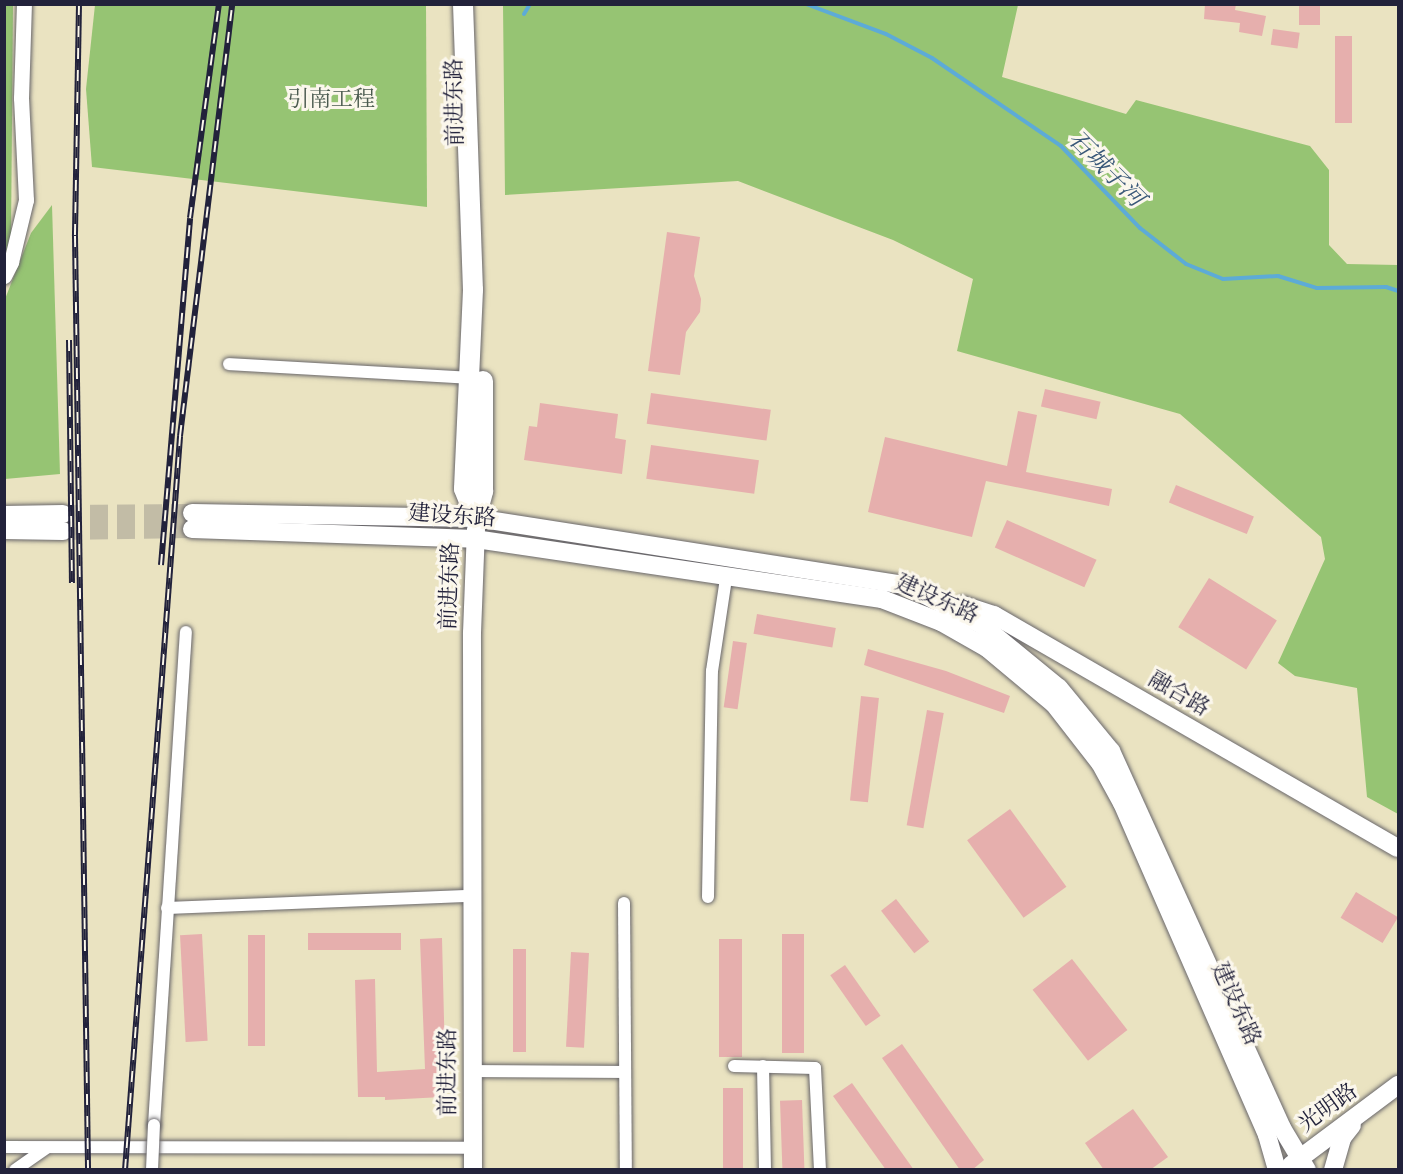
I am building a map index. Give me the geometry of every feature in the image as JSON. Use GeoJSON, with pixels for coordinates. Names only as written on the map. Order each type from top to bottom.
{"type":"FeatureCollection","features":[{"type":"Feature","properties":{"kind":"main road"},"geometry":{"type":"LineString","coordinates":[[463,4],[471,197],[471,378],[465,489],[476,518]]}},
{"type":"Feature","properties":{"kind":"main road","name":"前进东路"},"geometry":{"type":"LineString","coordinates":[[473,1170],[472,896],[475,539],[476,518],[483,491],[483,270],[476,4]]}},
{"type":"Feature","properties":{"kind":"main road"},"geometry":{"type":"LineString","coordinates":[[4,515],[63,522],[4,531]]}},
{"type":"Feature","properties":{"kind":"main road","name":"建设东路"},"geometry":{"type":"LineString","coordinates":[[1277,1170],[1267,1135],[1122,803],[1080,733],[1054,704],[987,648],[905,606],[475,539],[192,521],[476,518],[906,585],[930,594],[982,625],[1059,688],[1111,751],[1297,1166]]}},
{"type":"Feature","properties":{"kind":"main road","name":"融合路"},"geometry":{"type":"LineString","coordinates":[[930,594],[994,615],[1398,848]]}},
{"type":"Feature","properties":{"kind":"main road","name":"光明路"},"geometry":{"type":"LineString","coordinates":[[1297,1166],[1398,1085]]}},
{"type":"Feature","properties":{"kind":"main road"},"geometry":{"type":"LineString","coordinates":[[1333,1170],[1342,1138],[1361,1114]]}},
{"type":"Feature","properties":{"kind":"street"},"geometry":{"type":"LineString","coordinates":[[4,276],[12,262],[26,200],[21,98],[24,4]]}},
{"type":"Feature","properties":{"kind":"street"},"geometry":{"type":"LineString","coordinates":[[229,364],[471,378]]}},
{"type":"Feature","properties":{"kind":"street"},"geometry":{"type":"LineString","coordinates":[[708,897],[712,671],[726,578]]}},
{"type":"Feature","properties":{"kind":"street"},"geometry":{"type":"LineString","coordinates":[[152,1170],[186,632]]}},
{"type":"Feature","properties":{"kind":"street"},"geometry":{"type":"LineString","coordinates":[[167,908],[472,896]]}},
{"type":"Feature","properties":{"kind":"street"},"geometry":{"type":"LineString","coordinates":[[624,903],[626,1170]]}},
{"type":"Feature","properties":{"kind":"street"},"geometry":{"type":"LineString","coordinates":[[734,1066],[815,1068],[820,1170]]}},
{"type":"Feature","properties":{"kind":"street"},"geometry":{"type":"LineString","coordinates":[[763,1066],[765,1170]]}},
{"type":"Feature","properties":{"kind":"street"},"geometry":{"type":"LineString","coordinates":[[472,1071],[625,1072]]}},
{"type":"Feature","properties":{"kind":"street"},"geometry":{"type":"LineString","coordinates":[[4,1147],[472,1148]]}},
{"type":"Feature","properties":{"kind":"street"},"geometry":{"type":"LineString","coordinates":[[15,1170],[47,1148]]}},
{"type":"Feature","properties":{"kind":"green space"},"geometry":{"type":"Polygon","coordinates":[[[13,4],[11,237],[5,256],[4,5],[13,4]]]}},
{"type":"Feature","properties":{"kind":"green space","name":"引南工程"},"geometry":{"type":"Polygon","coordinates":[[[95,5],[426,5],[427,207],[92,167],[86,89],[95,5]]]}},
{"type":"Feature","properties":{"kind":"green space"},"geometry":{"type":"Polygon","coordinates":[[[503,5],[1018,5],[1002,77],[1126,114],[1136,100],[1310,146],[1329,170],[1329,245],[1347,264],[1398,265],[1398,814],[1367,797],[1357,688],[1295,676],[1278,663],[1325,559],[1321,537],[1180,414],[957,351],[973,279],[893,240],[738,181],[505,195],[503,5]]]}},
{"type":"Feature","properties":{"kind":"green space"},"geometry":{"type":"Polygon","coordinates":[[[52,205],[60,474],[5,479],[5,299],[31,233],[52,205]]]}},
{"type":"Feature","properties":{"kind":"building"},"geometry":{"type":"Polygon","coordinates":[[[1205,4],[1236,4],[1235,10],[1266,16],[1262,36],[1239,32],[1240,23],[1204,19],[1205,4]]]}},
{"type":"Feature","properties":{"kind":"building"},"geometry":{"type":"Polygon","coordinates":[[[1299,4],[1320,4],[1320,25],[1299,25],[1299,4]]]}},
{"type":"Feature","properties":{"kind":"building"},"geometry":{"type":"Polygon","coordinates":[[[1273,29],[1300,33],[1298,49],[1271,45],[1273,29]]]}},
{"type":"Feature","properties":{"kind":"building"},"geometry":{"type":"Polygon","coordinates":[[[1335,36],[1352,36],[1352,123],[1335,123],[1335,36]]]}},
{"type":"Feature","properties":{"kind":"building"},"geometry":{"type":"Polygon","coordinates":[[[667,232],[700,237],[694,276],[701,299],[700,312],[686,332],[680,375],[648,371],[667,232]]]}},
{"type":"Feature","properties":{"kind":"building"},"geometry":{"type":"Polygon","coordinates":[[[1045,389],[1101,402],[1096,419],[1041,407],[1045,389]]]}},
{"type":"Feature","properties":{"kind":"building"},"geometry":{"type":"Polygon","coordinates":[[[651,393],[771,410],[767,441],[647,424],[651,393]]]}},
{"type":"Feature","properties":{"kind":"building"},"geometry":{"type":"Polygon","coordinates":[[[540,403],[618,414],[615,438],[626,440],[622,474],[524,460],[529,426],[537,427],[540,403]]]}},
{"type":"Feature","properties":{"kind":"building"},"geometry":{"type":"Polygon","coordinates":[[[1018,411],[1037,415],[1026,472],[1112,489],[1109,506],[986,481],[972,537],[868,512],[885,437],[1007,466],[1018,411]]]}},
{"type":"Feature","properties":{"kind":"building"},"geometry":{"type":"Polygon","coordinates":[[[651,445],[759,460],[754,494],[646,479],[651,445]]]}},
{"type":"Feature","properties":{"kind":"building"},"geometry":{"type":"Polygon","coordinates":[[[1176,485],[1254,516],[1247,534],[1169,503],[1176,485]]]}},
{"type":"Feature","properties":{"kind":"building"},"geometry":{"type":"Polygon","coordinates":[[[1007,520],[1097,560],[1084,587],[995,547],[1007,520]]]}},
{"type":"Feature","properties":{"kind":"building"},"geometry":{"type":"Polygon","coordinates":[[[1209,578],[1277,620],[1246,670],[1178,627],[1209,578]]]}},
{"type":"Feature","properties":{"kind":"building"},"geometry":{"type":"Polygon","coordinates":[[[757,614],[836,628],[832,648],[754,634],[757,614]]]}},
{"type":"Feature","properties":{"kind":"building"},"geometry":{"type":"Polygon","coordinates":[[[733,641],[747,643],[738,709],[724,707],[733,641]]]}},
{"type":"Feature","properties":{"kind":"building"},"geometry":{"type":"Polygon","coordinates":[[[868,649],[946,671],[1010,696],[1004,713],[864,665],[868,649]]]}},
{"type":"Feature","properties":{"kind":"building"},"geometry":{"type":"Polygon","coordinates":[[[861,696],[879,698],[868,802],[850,800],[861,696]]]}},
{"type":"Feature","properties":{"kind":"building"},"geometry":{"type":"Polygon","coordinates":[[[927,710],[944,713],[923,828],[907,825],[927,710]]]}},
{"type":"Feature","properties":{"kind":"building"},"geometry":{"type":"Polygon","coordinates":[[[1010,809],[1066,887],[1024,918],[967,840],[1010,809]]]}},
{"type":"Feature","properties":{"kind":"building"},"geometry":{"type":"Polygon","coordinates":[[[1356,892],[1398,917],[1383,943],[1341,918],[1356,892]]]}},
{"type":"Feature","properties":{"kind":"building"},"geometry":{"type":"Polygon","coordinates":[[[896,899],[929,942],[914,953],[881,911],[896,899]]]}},
{"type":"Feature","properties":{"kind":"building"},"geometry":{"type":"Polygon","coordinates":[[[308,933],[401,933],[401,950],[308,950],[308,933]]]}},
{"type":"Feature","properties":{"kind":"building"},"geometry":{"type":"Polygon","coordinates":[[[202,934],[208,1041],[186,1042],[180,935],[202,934]]]}},
{"type":"Feature","properties":{"kind":"building"},"geometry":{"type":"Polygon","coordinates":[[[782,934],[804,934],[804,1053],[782,1053],[782,934]]]}},
{"type":"Feature","properties":{"kind":"building"},"geometry":{"type":"Polygon","coordinates":[[[248,935],[265,935],[265,1046],[248,1046],[248,935]]]}},
{"type":"Feature","properties":{"kind":"building"},"geometry":{"type":"Polygon","coordinates":[[[442,938],[445,1059],[440,1059],[442,1097],[385,1100],[385,1097],[358,1097],[355,980],[375,979],[377,1072],[425,1069],[420,939],[442,938]]]}},
{"type":"Feature","properties":{"kind":"building"},"geometry":{"type":"Polygon","coordinates":[[[719,939],[742,939],[742,1057],[719,1057],[719,939]]]}},
{"type":"Feature","properties":{"kind":"building"},"geometry":{"type":"Polygon","coordinates":[[[513,949],[526,949],[526,1052],[513,1052],[513,949]]]}},
{"type":"Feature","properties":{"kind":"building"},"geometry":{"type":"Polygon","coordinates":[[[571,952],[589,953],[584,1048],[566,1047],[571,952]]]}},
{"type":"Feature","properties":{"kind":"building"},"geometry":{"type":"Polygon","coordinates":[[[1072,959],[1127,1030],[1088,1061],[1033,990],[1072,959]]]}},
{"type":"Feature","properties":{"kind":"building"},"geometry":{"type":"Polygon","coordinates":[[[845,965],[881,1016],[866,1026],[830,975],[845,965]]]}},
{"type":"Feature","properties":{"kind":"building"},"geometry":{"type":"Polygon","coordinates":[[[902,1044],[984,1160],[972,1170],[960,1170],[882,1058],[902,1044]]]}},
{"type":"Feature","properties":{"kind":"building"},"geometry":{"type":"Polygon","coordinates":[[[852,1083],[914,1170],[886,1170],[833,1096],[852,1083]]]}},
{"type":"Feature","properties":{"kind":"building"},"geometry":{"type":"Polygon","coordinates":[[[723,1088],[743,1088],[743,1170],[723,1170],[723,1088]]]}},
{"type":"Feature","properties":{"kind":"building"},"geometry":{"type":"Polygon","coordinates":[[[802,1100],[804,1170],[782,1170],[780,1101],[802,1100]]]}},
{"type":"Feature","properties":{"kind":"building"},"geometry":{"type":"Polygon","coordinates":[[[1133,1109],[1168,1157],[1150,1170],[1104,1170],[1085,1143],[1133,1109]]]}},
{"type":"Feature","properties":{"kind":"waterway","name":"石城子河"},"geometry":{"type":"LineString","coordinates":[[302,4],[371,4]]}},
{"type":"Feature","properties":{"kind":"waterway","name":"石城子河"},"geometry":{"type":"LineString","coordinates":[[524,14],[530,4]]}},
{"type":"Feature","properties":{"kind":"waterway","name":"石城子河"},"geometry":{"type":"LineString","coordinates":[[806,4],[886,34],[932,58],[1061,146],[1140,228],[1186,264],[1223,279],[1278,276],[1317,288],[1386,287],[1398,291]]}},
{"type":"Feature","properties":{"kind":"tunnel"},"geometry":{"type":"LineString","coordinates":[[63,514],[192,513]]}},
{"type":"Feature","properties":{"kind":"tunnel"},"geometry":{"type":"LineString","coordinates":[[63,531],[192,529]]}},
{"type":"Feature","properties":{"kind":"railway"},"geometry":{"type":"LineString","coordinates":[[79,4],[75,236],[88,1170]]}},
{"type":"Feature","properties":{"kind":"railway"},"geometry":{"type":"LineString","coordinates":[[161,565],[190,218],[219,4]]}},
{"type":"Feature","properties":{"kind":"railway"},"geometry":{"type":"LineString","coordinates":[[125,1170],[180,436],[232,4]]}},
{"type":"Feature","properties":{"kind":"railway"},"geometry":{"type":"LineString","coordinates":[[69,340],[72,583]]}}]}
